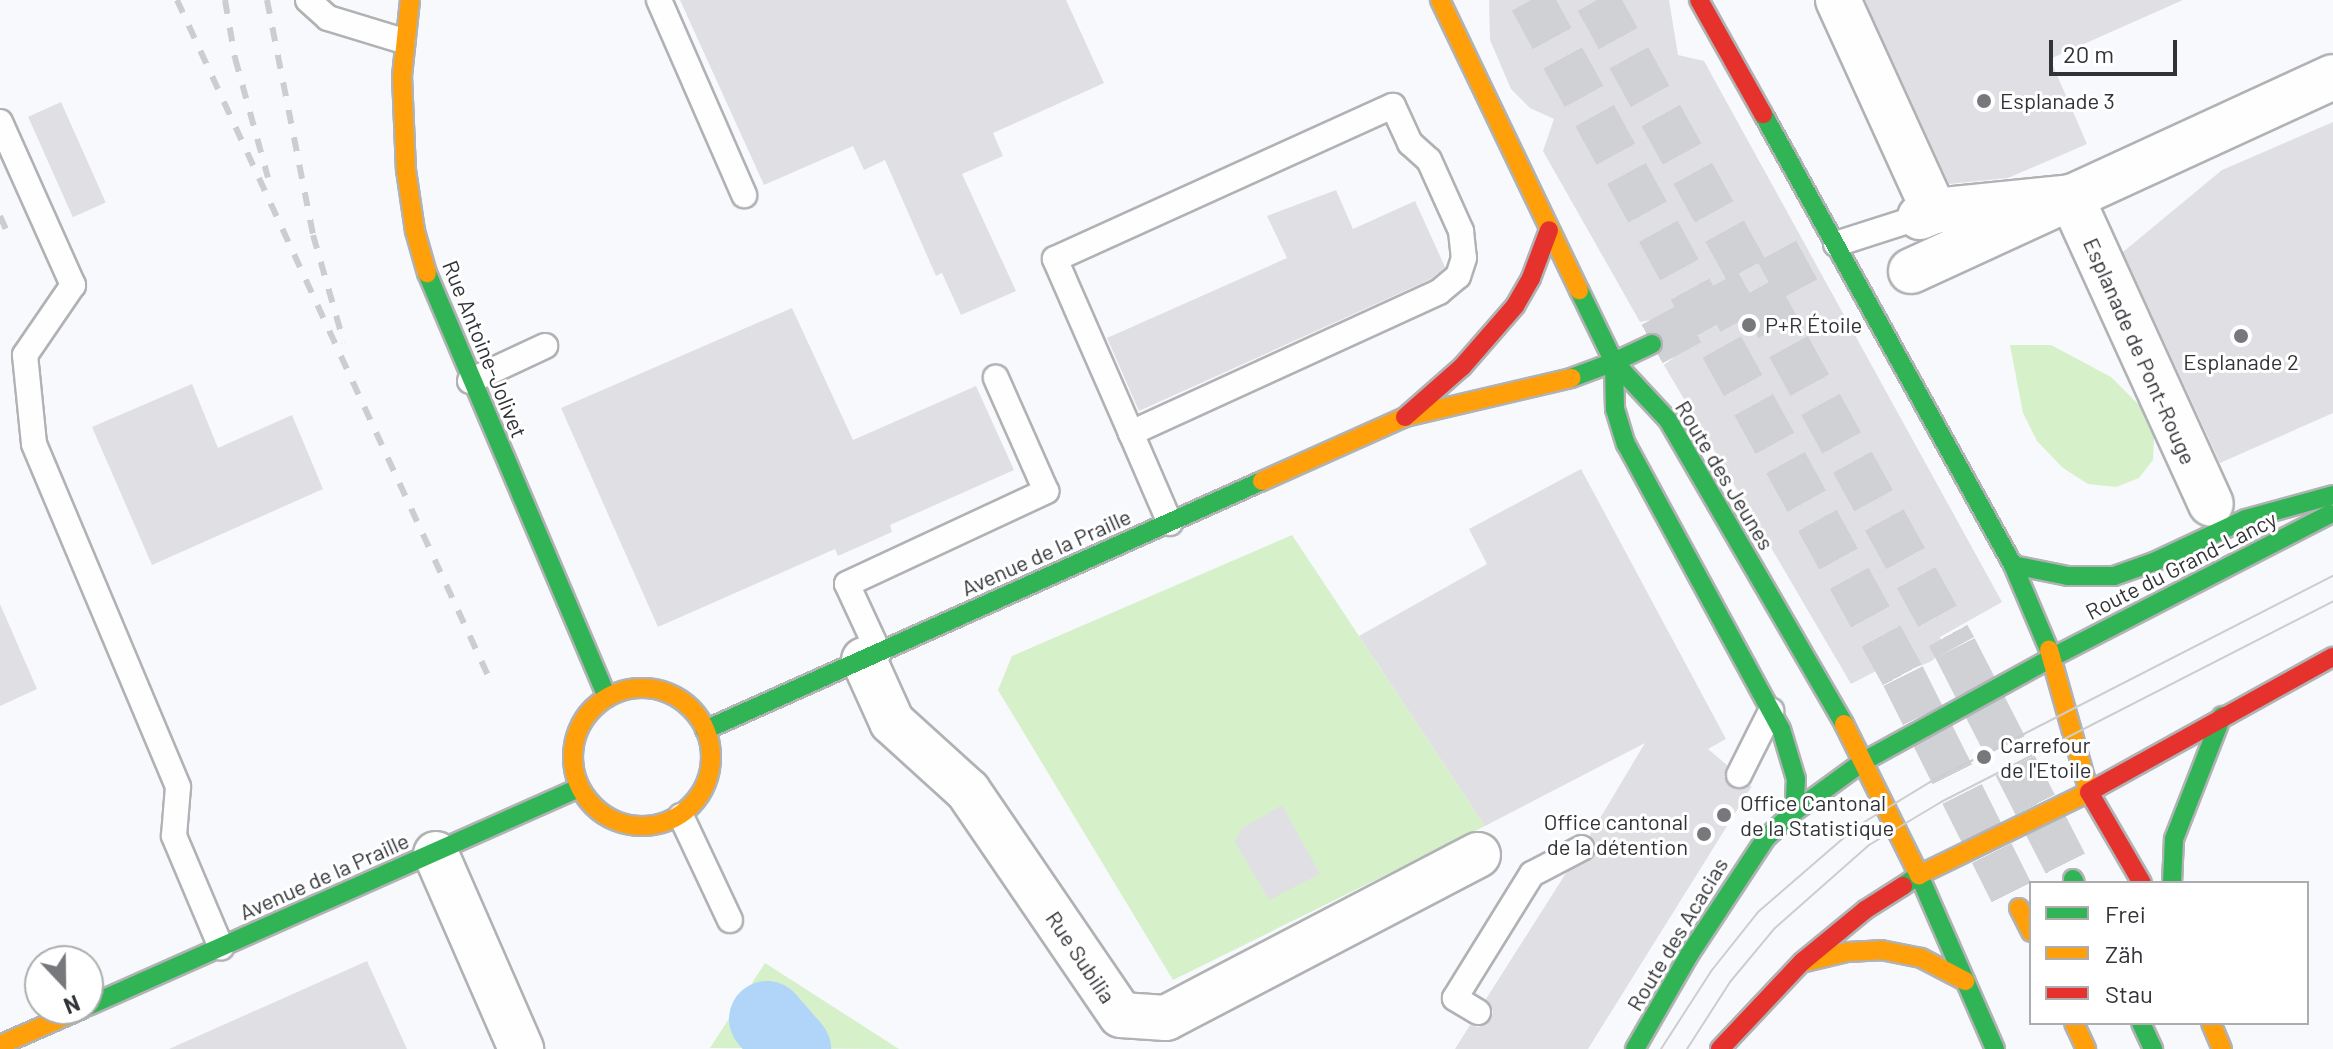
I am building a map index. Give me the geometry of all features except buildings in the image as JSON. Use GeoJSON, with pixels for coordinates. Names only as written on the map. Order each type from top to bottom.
{"type":"FeatureCollection","features":[{"type":"Feature","properties":{"kind":"main road","name":"Rue Antoine-Jolivet"},"geometry":{"type":"LineString","coordinates":[[410,0],[403,41],[406,170],[415,231],[431,289],[607,697]]}},
{"type":"Feature","properties":{"kind":"main road","name":"Route des Jeunes"},"geometry":{"type":"LineString","coordinates":[[1440,0],[1614,362],[1668,420],[1864,761]]}},
{"type":"Feature","properties":{"kind":"main road"},"geometry":{"type":"LineString","coordinates":[[1699,0],[1827,249],[2013,565],[2051,658],[2089,792],[2141,881]]}},
{"type":"Feature","properties":{"kind":"main road","name":"Avenue de la Praille"},"geometry":{"type":"LineString","coordinates":[[1405,417],[1462,367],[1515,306],[1531,278],[1549,230]]}},
{"type":"Feature","properties":{"kind":"main road","name":"Avenue de la Praille"},"geometry":{"type":"LineString","coordinates":[[705,730],[1405,417],[1560,382],[1652,344]]}},
{"type":"Feature","properties":{"kind":"main road"},"geometry":{"type":"LineString","coordinates":[[1614,362],[1615,409],[1626,444],[1781,729],[1796,779],[1794,812]]}},
{"type":"Feature","properties":{"kind":"main road"},"geometry":{"type":"LineString","coordinates":[[2013,565],[2068,576],[2114,576],[2154,562],[2246,519],[2333,495]]}},
{"type":"Feature","properties":{"kind":"main road","name":"Route du Grand-Lancy"},"geometry":{"type":"LineString","coordinates":[[2051,658],[2333,513]]}},
{"type":"Feature","properties":{"kind":"main road"},"geometry":{"type":"LineString","coordinates":[[1720,1049],[1802,962],[1865,910],[1919,875],[2089,792],[2333,657]]}},
{"type":"Feature","properties":{"kind":"main road"},"geometry":{"type":"LineString","coordinates":[[1794,812],[1864,761],[2051,658]]}},
{"type":"Feature","properties":{"kind":"main road"},"geometry":{"type":"LineString","coordinates":[[628,689],[659,690],[686,704],[705,730],[711,755],[709,771],[695,801],[681,816],[639,826],[619,822],[601,813],[579,788],[573,766],[579,728],[588,713],[607,697],[628,689]]}},
{"type":"Feature","properties":{"kind":"main road"},"geometry":{"type":"LineString","coordinates":[[2172,881],[2174,839],[2193,783],[2222,716]]}},
{"type":"Feature","properties":{"kind":"main road"},"geometry":{"type":"LineString","coordinates":[[1864,761],[1919,875],[1995,1049]]}},
{"type":"Feature","properties":{"kind":"main road","name":"Avenue de la Praille"},"geometry":{"type":"LineString","coordinates":[[104,999],[579,788]]}},
{"type":"Feature","properties":{"kind":"main road","name":"Route des Acacias"},"geometry":{"type":"LineString","coordinates":[[1635,1049],[1748,863],[1766,838],[1794,812]]}},
{"type":"Feature","properties":{"kind":"main road"},"geometry":{"type":"LineString","coordinates":[[2019,908],[2029,928]]}},
{"type":"Feature","properties":{"kind":"main road"},"geometry":{"type":"LineString","coordinates":[[1802,962],[1847,952],[1881,950],[1921,958],[1965,981]]}},
{"type":"Feature","properties":{"kind":"main road"},"geometry":{"type":"LineString","coordinates":[[0,1045],[46,1025]]}},
{"type":"Feature","properties":{"kind":"main road"},"geometry":{"type":"LineString","coordinates":[[2075,1025],[2086,1049]]}},
{"type":"Feature","properties":{"kind":"main road"},"geometry":{"type":"LineString","coordinates":[[2142,1025],[2153,1049]]}},
{"type":"Feature","properties":{"kind":"main road"},"geometry":{"type":"LineString","coordinates":[[2212,1025],[2222,1049]]}},
{"type":"Feature","properties":{"kind":"street"},"geometry":{"type":"LineString","coordinates":[[1838,0],[1927,214],[2071,197]]}},
{"type":"Feature","properties":{"kind":"street"},"geometry":{"type":"LineString","coordinates":[[1911,271],[2333,77]]}},
{"type":"Feature","properties":{"kind":"street","name":"Esplanade de Pont-Rouge"},"geometry":{"type":"LineString","coordinates":[[2071,197],[2211,504]]}},
{"type":"Feature","properties":{"kind":"street","name":"Rue Subilia"},"geometry":{"type":"LineString","coordinates":[[871,656],[892,722],[968,791],[1121,1015],[1166,1018],[1478,855]]}},
{"type":"Feature","properties":{"kind":"street"},"geometry":{"type":"LineString","coordinates":[[436,854],[521,1049]]}},
{"type":"Feature","properties":{"kind":"lane"},"geometry":{"type":"LineString","coordinates":[[308,0],[328,18],[403,41]]}},
{"type":"Feature","properties":{"kind":"lane"},"geometry":{"type":"LineString","coordinates":[[659,0],[744,195]]}},
{"type":"Feature","properties":{"kind":"lane"},"geometry":{"type":"LineString","coordinates":[[1131,433],[1439,292],[1458,276],[1464,258],[1461,231],[1429,160],[1410,143],[1393,106],[1055,259],[1170,523]]}},
{"type":"Feature","properties":{"kind":"lane"},"geometry":{"type":"LineString","coordinates":[[0,122],[73,285],[25,355],[34,444],[178,787],[174,836],[221,947]]}},
{"type":"Feature","properties":{"kind":"lane"},"geometry":{"type":"LineString","coordinates":[[1827,249],[1927,214]]}},
{"type":"Feature","properties":{"kind":"lane"},"geometry":{"type":"LineString","coordinates":[[470,381],[545,346]]}},
{"type":"Feature","properties":{"kind":"lane"},"geometry":{"type":"LineString","coordinates":[[871,656],[847,584],[1046,491],[996,378]]}},
{"type":"Feature","properties":{"kind":"lane"},"geometry":{"type":"LineString","coordinates":[[1739,775],[1771,711]]}},
{"type":"Feature","properties":{"kind":"lane"},"geometry":{"type":"LineString","coordinates":[[681,816],[730,920]]}},
{"type":"Feature","properties":{"kind":"lane"},"geometry":{"type":"LineString","coordinates":[[1478,1012],[1455,998],[1532,874],[1582,848]]}},
{"type":"Feature","properties":{"kind":"green space"},"geometry":{"type":"Polygon","coordinates":[[[2010,345],[2051,345],[2111,377],[2140,406],[2154,438],[2153,460],[2139,478],[2116,487],[2088,484],[2063,468],[2037,441],[2023,413],[2010,345]]]}},
{"type":"Feature","properties":{"kind":"green space"},"geometry":{"type":"Polygon","coordinates":[[[1292,535],[1485,826],[1173,980],[998,690],[1012,656],[1292,535]]]}},
{"type":"Feature","properties":{"kind":"green space"},"geometry":{"type":"Polygon","coordinates":[[[765,963],[899,1049],[710,1048],[765,963]]]}},
{"type":"Feature","properties":{"kind":"waterway"},"geometry":{"type":"LineString","coordinates":[[767,1019],[793,1049]]}},
{"type":"Feature","properties":{"kind":"tunnel"},"geometry":{"type":"LineString","coordinates":[[1531,0],[1903,676],[2019,908]]}},
{"type":"Feature","properties":{"kind":"tunnel"},"geometry":{"type":"LineString","coordinates":[[1597,0],[1955,648],[2073,879]]}},
{"type":"Feature","properties":{"kind":"tunnel"},"geometry":{"type":"LineString","coordinates":[[1652,344],[1818,254]]}},
{"type":"Feature","properties":{"kind":"tram line"},"geometry":{"type":"LineString","coordinates":[[1661,1049],[1712,970],[1758,912],[1856,827],[1930,782],[2333,576]]}},
{"type":"Feature","properties":{"kind":"tram line"},"geometry":{"type":"LineString","coordinates":[[1687,1049],[1730,982],[1775,928],[1869,845],[1941,802],[2333,601]]}},
{"type":"Feature","properties":{"kind":"railway"},"geometry":{"type":"LineString","coordinates":[[177,0],[490,680]]}},
{"type":"Feature","properties":{"kind":"railway"},"geometry":{"type":"LineString","coordinates":[[225,0],[235,58],[268,178]]}},
{"type":"Feature","properties":{"kind":"railway"},"geometry":{"type":"LineString","coordinates":[[267,0],[313,235],[344,343]]}},
{"type":"Feature","properties":{"kind":"railway"},"geometry":{"type":"LineString","coordinates":[[0,216],[8,234]]}},
{"type":"Feature","properties":{"kind":"traffic: fast"},"geometry":{"type":"LineString","coordinates":[[1763,114],[2013,565],[2049,650]]}},
{"type":"Feature","properties":{"kind":"traffic: fast"},"geometry":{"type":"LineString","coordinates":[[427,273],[607,697]]}},
{"type":"Feature","properties":{"kind":"traffic: fast"},"geometry":{"type":"LineString","coordinates":[[1579,290],[1614,362],[1668,420],[1844,724]]}},
{"type":"Feature","properties":{"kind":"traffic: fast"},"geometry":{"type":"LineString","coordinates":[[1614,362],[1652,344]]}},
{"type":"Feature","properties":{"kind":"traffic: fast"},"geometry":{"type":"LineString","coordinates":[[1571,378],[1614,362],[1615,409],[1626,444],[1781,729],[1796,779],[1794,812]]}},
{"type":"Feature","properties":{"kind":"traffic: fast"},"geometry":{"type":"LineString","coordinates":[[705,730],[1262,481]]}},
{"type":"Feature","properties":{"kind":"traffic: fast"},"geometry":{"type":"LineString","coordinates":[[2013,565],[2068,576],[2114,576],[2154,562],[2246,519],[2333,495]]}},
{"type":"Feature","properties":{"kind":"traffic: fast"},"geometry":{"type":"LineString","coordinates":[[2051,658],[2330,514]]}},
{"type":"Feature","properties":{"kind":"traffic: fast"},"geometry":{"type":"LineString","coordinates":[[1864,761],[2051,658]]}},
{"type":"Feature","properties":{"kind":"traffic: fast"},"geometry":{"type":"LineString","coordinates":[[2172,881],[2174,839],[2222,716]]}},
{"type":"Feature","properties":{"kind":"traffic: fast"},"geometry":{"type":"LineString","coordinates":[[1635,1049],[1689,955],[1766,838],[1794,812],[1864,761]]}},
{"type":"Feature","properties":{"kind":"traffic: fast"},"geometry":{"type":"LineString","coordinates":[[104,999],[579,788]]}},
{"type":"Feature","properties":{"kind":"traffic: fast"},"geometry":{"type":"LineString","coordinates":[[1903,886],[1919,875],[1995,1049]]}},
{"type":"Feature","properties":{"kind":"traffic: fast"},"geometry":{"type":"LineString","coordinates":[[2142,1025],[2153,1049]]}},
{"type":"Feature","properties":{"kind":"traffic: slow"},"geometry":{"type":"LineString","coordinates":[[410,0],[402,76],[406,170],[415,231],[427,273]]}},
{"type":"Feature","properties":{"kind":"traffic: slow"},"geometry":{"type":"LineString","coordinates":[[1440,0],[1579,290]]}},
{"type":"Feature","properties":{"kind":"traffic: slow"},"geometry":{"type":"LineString","coordinates":[[1262,481],[1405,417],[1571,378]]}},
{"type":"Feature","properties":{"kind":"traffic: slow"},"geometry":{"type":"LineString","coordinates":[[1844,724],[1919,875],[2089,792],[2049,650]]}},
{"type":"Feature","properties":{"kind":"traffic: slow"},"geometry":{"type":"LineString","coordinates":[[642,688],[668,693],[691,708],[706,731],[711,757],[706,783],[691,806],[668,821],[642,826],[616,821],[593,806],[578,783],[573,757],[578,731],[593,708],[616,693],[642,688]]}},
{"type":"Feature","properties":{"kind":"traffic: slow"},"geometry":{"type":"LineString","coordinates":[[2019,908],[2029,928]]}},
{"type":"Feature","properties":{"kind":"traffic: slow"},"geometry":{"type":"LineString","coordinates":[[1805,962],[1847,952],[1881,950],[1921,958],[1965,981]]}},
{"type":"Feature","properties":{"kind":"traffic: slow"},"geometry":{"type":"LineString","coordinates":[[0,1045],[46,1025]]}},
{"type":"Feature","properties":{"kind":"traffic: slow"},"geometry":{"type":"LineString","coordinates":[[2075,1025],[2086,1049]]}},
{"type":"Feature","properties":{"kind":"traffic: slow"},"geometry":{"type":"LineString","coordinates":[[2212,1025],[2222,1049]]}},
{"type":"Feature","properties":{"kind":"traffic: jam"},"geometry":{"type":"LineString","coordinates":[[1699,0],[1763,114]]}},
{"type":"Feature","properties":{"kind":"traffic: jam"},"geometry":{"type":"LineString","coordinates":[[1405,417],[1462,367],[1515,306],[1531,278],[1549,230]]}},
{"type":"Feature","properties":{"kind":"traffic: jam"},"geometry":{"type":"LineString","coordinates":[[2141,881],[2089,792],[2333,657]]}},
{"type":"Feature","properties":{"kind":"traffic: jam"},"geometry":{"type":"LineString","coordinates":[[1720,1049],[1802,962],[1865,910],[1903,886]]}},
{"type":"Feature","properties":{"kind":"place","name":"Esplanade 3"},"geometry":{"type":"Point","coordinates":[1984,101]}},
{"type":"Feature","properties":{"kind":"place","name":"P+R Étoile"},"geometry":{"type":"Point","coordinates":[1749,325]}},
{"type":"Feature","properties":{"kind":"place","name":"Esplanade 2"},"geometry":{"type":"Point","coordinates":[2241,336]}},
{"type":"Feature","properties":{"kind":"place","name":"Carrefour de l'Etoile"},"geometry":{"type":"Point","coordinates":[1984,757]}},
{"type":"Feature","properties":{"kind":"place","name":"Office Cantonal de la Statistique"},"geometry":{"type":"Point","coordinates":[1724,815]}},
{"type":"Feature","properties":{"kind":"place","name":"Office cantonal de la détention"},"geometry":{"type":"Point","coordinates":[1704,834]}}]}
